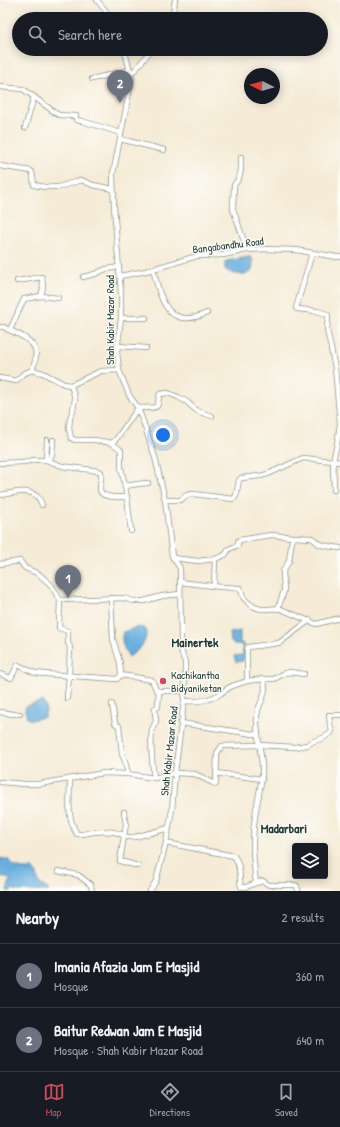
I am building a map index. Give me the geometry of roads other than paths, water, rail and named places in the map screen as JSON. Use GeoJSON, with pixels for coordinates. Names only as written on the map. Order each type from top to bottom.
{"type":"FeatureCollection","features":[{"type":"Feature","properties":{"kind":"street"},"geometry":{"type":"LineString","coordinates":[[97,0],[106,12]]}},
{"type":"Feature","properties":{"kind":"street"},"geometry":{"type":"LineString","coordinates":[[173,12],[175,0]]}},
{"type":"Feature","properties":{"kind":"street","name":"Shah Kabir Mazar Road"},"geometry":{"type":"LineString","coordinates":[[126,56],[132,78],[113,174],[121,294],[121,318],[118,346],[119,370],[129,395],[138,408],[155,457],[165,500],[173,558],[180,568],[181,646],[185,662],[184,701],[172,810],[166,843],[156,881],[150,891]]}},
{"type":"Feature","properties":{"kind":"street"},"geometry":{"type":"LineString","coordinates":[[92,79],[136,69],[146,56]]}},
{"type":"Feature","properties":{"kind":"street"},"geometry":{"type":"LineString","coordinates":[[0,87],[22,90],[59,115],[76,116],[76,120],[121,133]]}},
{"type":"Feature","properties":{"kind":"street"},"geometry":{"type":"LineString","coordinates":[[25,128],[34,97]]}},
{"type":"Feature","properties":{"kind":"street"},"geometry":{"type":"LineString","coordinates":[[120,139],[164,150]]}},
{"type":"Feature","properties":{"kind":"street"},"geometry":{"type":"LineString","coordinates":[[241,157],[240,177],[238,182],[234,185],[233,208],[247,250]]}},
{"type":"Feature","properties":{"kind":"street"},"geometry":{"type":"LineString","coordinates":[[0,166],[31,171],[34,185],[59,187],[81,180],[113,190]]}},
{"type":"Feature","properties":{"kind":"street","name":"Bangabandhu Road"},"geometry":{"type":"LineString","coordinates":[[120,276],[153,269],[197,256],[223,255],[247,250],[296,250],[340,257]]}},
{"type":"Feature","properties":{"kind":"street"},"geometry":{"type":"LineString","coordinates":[[312,253],[296,308],[317,311],[328,316],[327,330],[335,368],[340,424],[333,461],[334,490]]}},
{"type":"Feature","properties":{"kind":"street"},"geometry":{"type":"LineString","coordinates":[[83,277],[119,266]]}},
{"type":"Feature","properties":{"kind":"street"},"geometry":{"type":"LineString","coordinates":[[153,269],[160,296],[165,306],[173,316],[196,318],[207,313]]}},
{"type":"Feature","properties":{"kind":"street"},"geometry":{"type":"LineString","coordinates":[[17,281],[42,277],[43,288],[41,296]]}},
{"type":"Feature","properties":{"kind":"street"},"geometry":{"type":"LineString","coordinates":[[10,330],[24,298],[41,296],[58,298]]}},
{"type":"Feature","properties":{"kind":"street"},"geometry":{"type":"LineString","coordinates":[[121,318],[146,318]]}},
{"type":"Feature","properties":{"kind":"street"},"geometry":{"type":"LineString","coordinates":[[0,327],[4,327],[31,342],[35,348],[35,361],[32,370]]}},
{"type":"Feature","properties":{"kind":"street"},"geometry":{"type":"LineString","coordinates":[[118,346],[146,348]]}},
{"type":"Feature","properties":{"kind":"street"},"geometry":{"type":"LineString","coordinates":[[0,378],[16,381],[22,374],[32,370],[43,373],[64,384],[71,385],[101,371],[119,370]]}},
{"type":"Feature","properties":{"kind":"street"},"geometry":{"type":"LineString","coordinates":[[71,385],[75,399],[70,418],[70,438],[75,440],[95,440],[112,443],[121,450],[120,467],[127,497],[131,531]]}},
{"type":"Feature","properties":{"kind":"street"},"geometry":{"type":"LineString","coordinates":[[112,443],[138,408],[156,407],[158,405],[160,394],[168,393],[178,397],[187,402],[197,411],[212,416]]}},
{"type":"Feature","properties":{"kind":"street"},"geometry":{"type":"LineString","coordinates":[[47,440],[47,460]]}},
{"type":"Feature","properties":{"kind":"street"},"geometry":{"type":"LineString","coordinates":[[47,460],[52,454],[53,440]]}},
{"type":"Feature","properties":{"kind":"street"},"geometry":{"type":"LineString","coordinates":[[165,500],[182,500],[185,495],[188,494],[232,499],[236,496],[239,480],[241,478],[268,474],[302,458],[340,462]]}},
{"type":"Feature","properties":{"kind":"street"},"geometry":{"type":"LineString","coordinates":[[0,463],[47,460],[62,466],[99,471],[102,475],[100,491],[102,494],[106,496],[127,497]]}},
{"type":"Feature","properties":{"kind":"street"},"geometry":{"type":"LineString","coordinates":[[124,486],[138,483],[148,483]]}},
{"type":"Feature","properties":{"kind":"street"},"geometry":{"type":"LineString","coordinates":[[0,495],[16,492],[29,492],[36,496],[42,505]]}},
{"type":"Feature","properties":{"kind":"street"},"geometry":{"type":"LineString","coordinates":[[173,558],[198,561],[215,559],[225,555],[229,548],[238,545],[238,541],[240,540],[271,535],[312,538],[319,544],[340,548]]}},
{"type":"Feature","properties":{"kind":"street"},"geometry":{"type":"LineString","coordinates":[[278,608],[284,591],[283,571],[289,561],[294,537]]}},
{"type":"Feature","properties":{"kind":"street"},"geometry":{"type":"LineString","coordinates":[[214,586],[215,559]]}},
{"type":"Feature","properties":{"kind":"street"},"geometry":{"type":"LineString","coordinates":[[0,564],[20,562],[25,568],[39,574],[51,585],[60,600],[59,628],[67,630],[68,643],[70,647],[67,698]]}},
{"type":"Feature","properties":{"kind":"street"},"geometry":{"type":"LineString","coordinates":[[180,582],[240,588],[242,589],[244,598],[259,610],[278,608],[310,620],[316,624],[340,618]]}},
{"type":"Feature","properties":{"kind":"street"},"geometry":{"type":"LineString","coordinates":[[60,600],[124,598],[129,600],[144,601],[162,596],[180,594]]}},
{"type":"Feature","properties":{"kind":"street"},"geometry":{"type":"LineString","coordinates":[[111,598],[113,639],[120,663],[121,675]]}},
{"type":"Feature","properties":{"kind":"street"},"geometry":{"type":"LineString","coordinates":[[248,681],[248,647],[279,643],[310,620]]}},
{"type":"Feature","properties":{"kind":"street"},"geometry":{"type":"LineString","coordinates":[[0,674],[11,678],[18,665],[40,674],[116,679],[121,675],[152,680],[156,690],[159,691],[184,691]]}},
{"type":"Feature","properties":{"kind":"street"},"geometry":{"type":"LineString","coordinates":[[184,701],[204,701],[218,695],[230,687],[248,681],[274,679],[290,672],[304,674]]}},
{"type":"Feature","properties":{"kind":"street"},"geometry":{"type":"LineString","coordinates":[[256,883],[252,844],[256,810],[262,779],[257,715],[259,704],[265,693],[264,679]]}},
{"type":"Feature","properties":{"kind":"street"},"geometry":{"type":"LineString","coordinates":[[154,778],[151,743],[153,728],[156,720],[154,712],[155,708],[158,707],[159,691]]}},
{"type":"Feature","properties":{"kind":"street"},"geometry":{"type":"LineString","coordinates":[[112,704],[115,723],[120,728],[122,754],[128,774]]}},
{"type":"Feature","properties":{"kind":"street"},"geometry":{"type":"LineString","coordinates":[[0,712],[20,714]]}},
{"type":"Feature","properties":{"kind":"street"},"geometry":{"type":"LineString","coordinates":[[0,782],[39,784],[104,773],[128,774],[154,778],[175,773],[195,774],[216,784],[217,753],[222,746],[259,745],[295,747],[307,745],[331,733],[332,731],[328,715],[340,715]]}},
{"type":"Feature","properties":{"kind":"street"},"geometry":{"type":"LineString","coordinates":[[181,723],[258,734]]}},
{"type":"Feature","properties":{"kind":"street"},"geometry":{"type":"LineString","coordinates":[[216,773],[262,779]]}},
{"type":"Feature","properties":{"kind":"street"},"geometry":{"type":"LineString","coordinates":[[70,779],[69,814],[71,823],[77,834],[82,835],[101,831],[118,833],[124,837],[135,837],[169,828]]}},
{"type":"Feature","properties":{"kind":"street"},"geometry":{"type":"LineString","coordinates":[[124,812],[126,824],[120,861],[138,866]]}},
{"type":"Feature","properties":{"kind":"street"},"geometry":{"type":"LineString","coordinates":[[166,843],[236,857],[240,870],[241,886],[246,887],[263,881],[269,884],[295,885],[297,886],[298,891]]}},
{"type":"Feature","properties":{"kind":"street"},"geometry":{"type":"LineString","coordinates":[[58,871],[78,875],[92,885],[92,891]]}},
{"type":"Feature","properties":{"kind":"water"},"geometry":{"type":"Polygon","coordinates":[[[251,257],[253,261],[251,272],[238,274],[231,273],[225,269],[225,262],[251,257]]]}},
{"type":"Feature","properties":{"kind":"water"},"geometry":{"type":"Polygon","coordinates":[[[137,627],[144,628],[147,631],[145,640],[129,657],[123,645],[123,632],[137,627]]]}},
{"type":"Feature","properties":{"kind":"water"},"geometry":{"type":"Polygon","coordinates":[[[240,631],[240,642],[244,645],[245,656],[243,661],[236,662],[234,656],[243,655],[242,645],[233,644],[231,642],[230,633],[240,631]]]}},
{"type":"Feature","properties":{"kind":"water"},"geometry":{"type":"Polygon","coordinates":[[[43,701],[46,709],[44,717],[31,720],[27,718],[25,710],[26,706],[43,701]]]}},
{"type":"Feature","properties":{"kind":"water"},"geometry":{"type":"Polygon","coordinates":[[[0,858],[9,860],[14,866],[22,869],[34,870],[40,884],[49,891],[18,891],[13,889],[11,891],[7,891],[10,879],[2,876],[0,880],[0,858]]]}},
{"type":"Feature","properties":{"kind":"place","name":"Baitur Redwan Jam E Masjid"},"geometry":{"type":"Point","coordinates":[120,103]}},
{"type":"Feature","properties":{"kind":"place","name":"Imania Afazia Jam E Masjid"},"geometry":{"type":"Point","coordinates":[68,598]}},
{"type":"Feature","properties":{"kind":"place","name":"Kachikantha Bidyaniketan"},"geometry":{"type":"Point","coordinates":[163,681]}},
{"type":"Feature","properties":{"kind":"district","name":"Mainertek"},"geometry":{"type":"Point","coordinates":[195,642]}},
{"type":"Feature","properties":{"kind":"district","name":"Madarbari"},"geometry":{"type":"Point","coordinates":[284,828]}}]}
